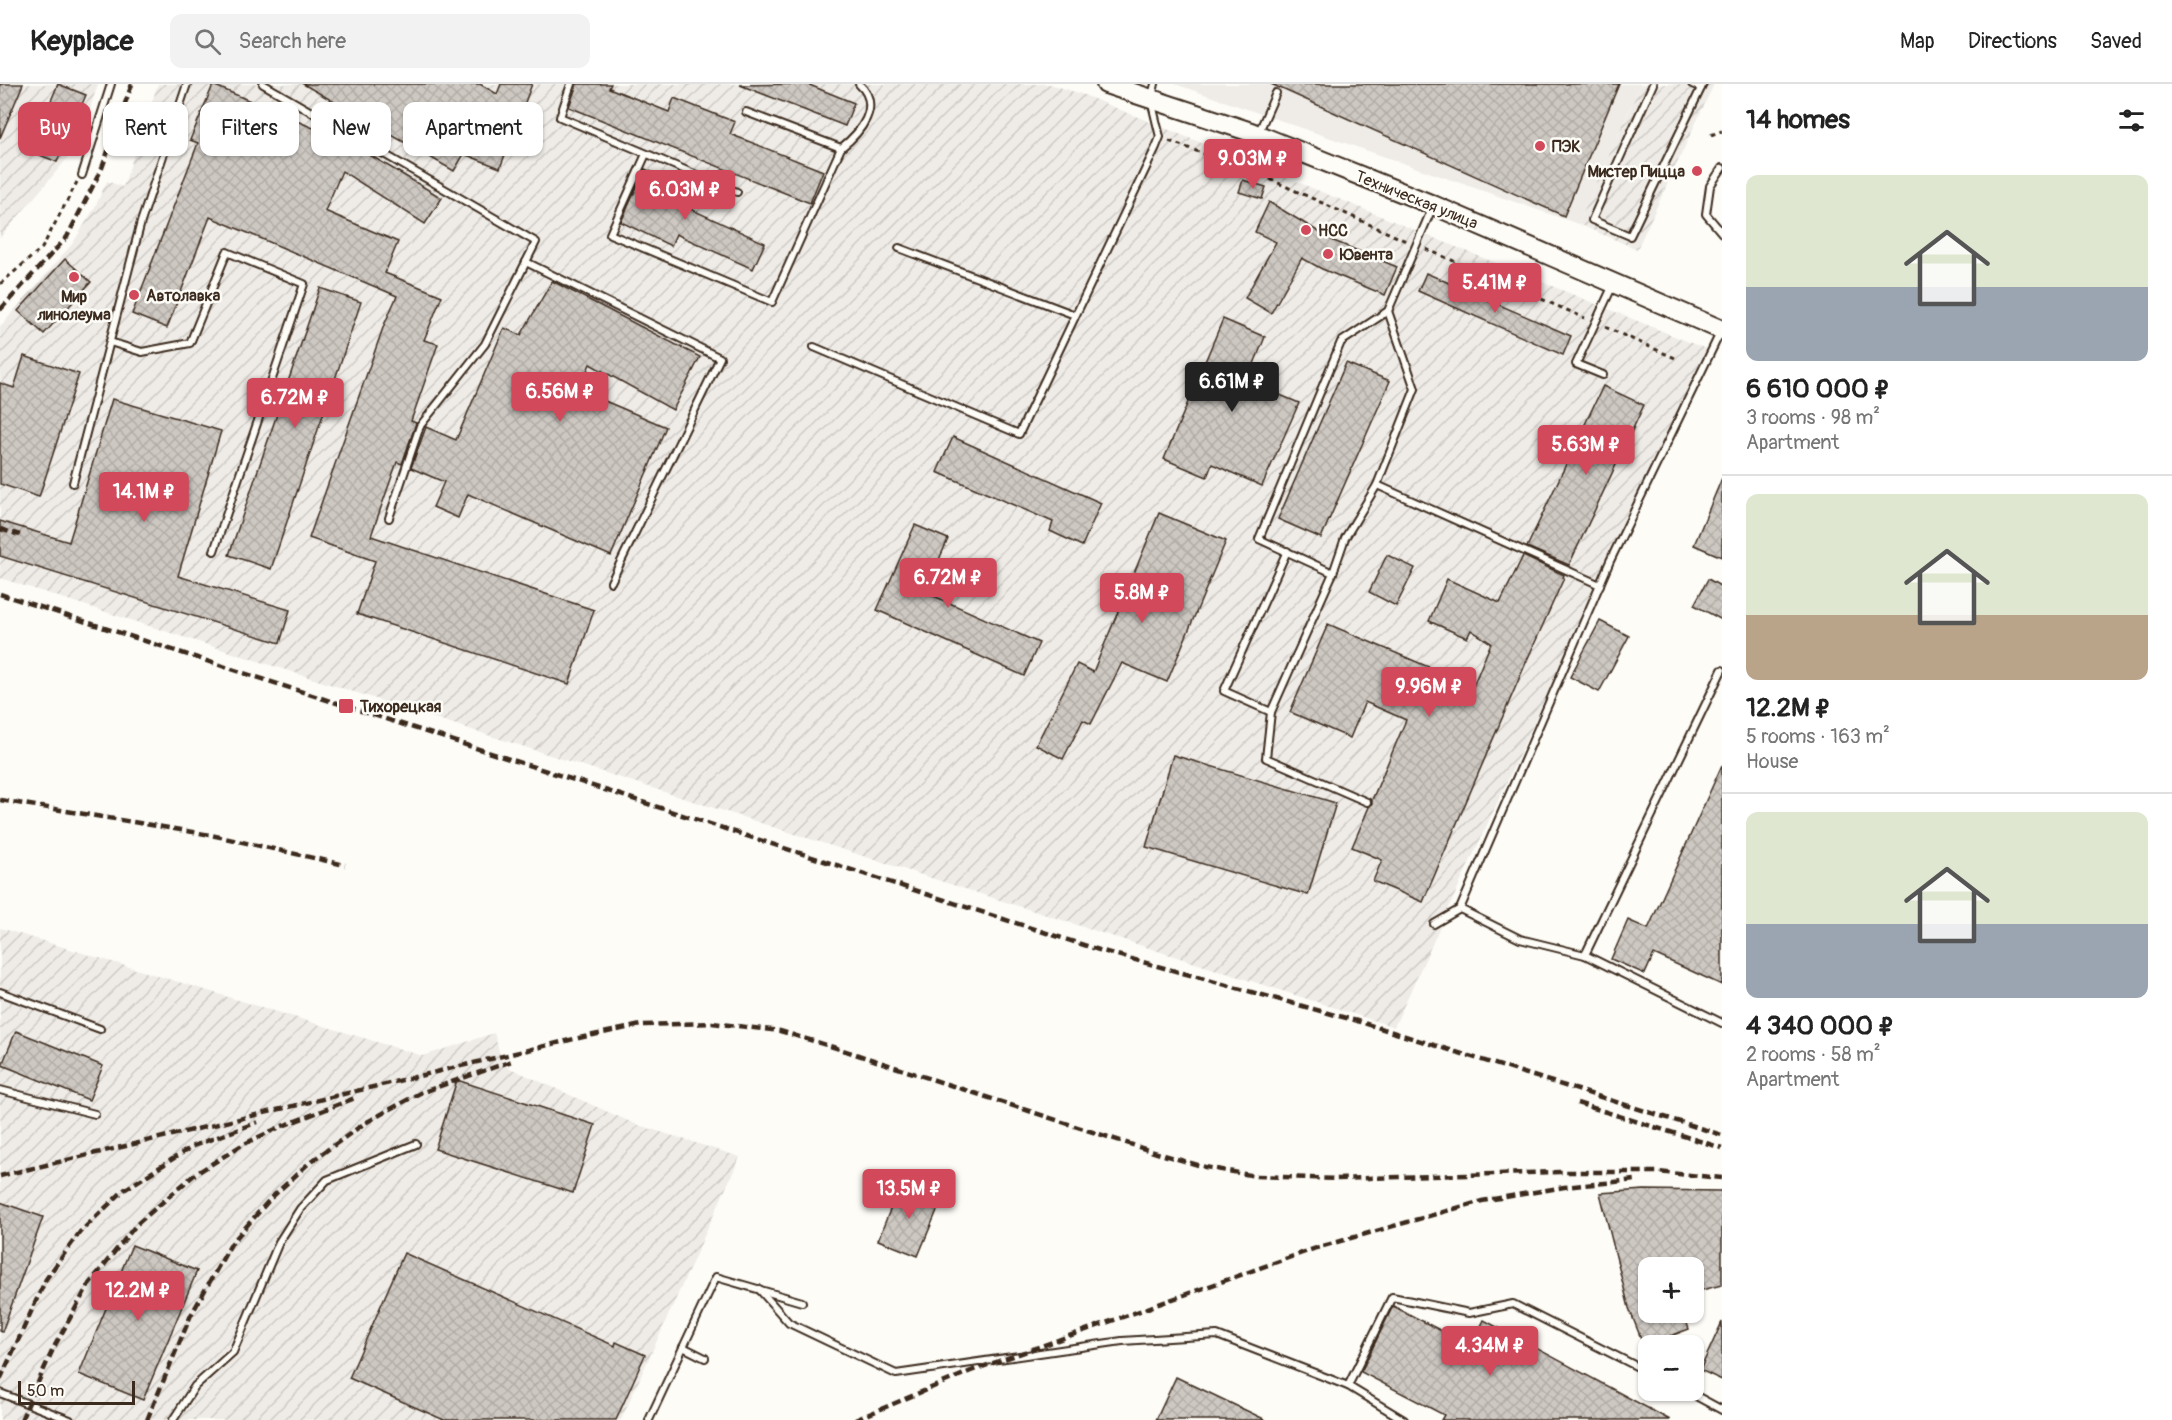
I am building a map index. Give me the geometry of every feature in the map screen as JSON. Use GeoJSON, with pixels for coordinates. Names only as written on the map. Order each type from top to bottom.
{"type":"FeatureCollection","features":[{"type":"Feature","properties":{"kind":"main road","name":"Техническая улица"},"geometry":{"type":"LineString","coordinates":[[1106,84],[1153,92],[1433,205],[1722,330]]}},
{"type":"Feature","properties":{"kind":"lane"},"geometry":{"type":"LineString","coordinates":[[82,175],[111,84]]}},
{"type":"Feature","properties":{"kind":"lane"},"geometry":{"type":"LineString","coordinates":[[73,483],[141,222],[187,84]]}},
{"type":"Feature","properties":{"kind":"lane"},"geometry":{"type":"LineString","coordinates":[[263,84],[536,242],[485,344],[420,426],[389,518]]}},
{"type":"Feature","properties":{"kind":"lane"},"geometry":{"type":"LineString","coordinates":[[571,84],[560,117],[737,192]]}},
{"type":"Feature","properties":{"kind":"lane"},"geometry":{"type":"LineString","coordinates":[[646,154],[610,234],[771,302],[841,148],[858,135],[870,108],[866,90],[859,84]]}},
{"type":"Feature","properties":{"kind":"lane"},"geometry":{"type":"LineString","coordinates":[[1653,84],[1592,220],[1630,236],[1702,86],[1692,84]]}},
{"type":"Feature","properties":{"kind":"lane"},"geometry":{"type":"LineString","coordinates":[[814,347],[1019,434],[1160,137],[1153,92]]}},
{"type":"Feature","properties":{"kind":"lane"},"geometry":{"type":"LineString","coordinates":[[1257,135],[1276,93]]}},
{"type":"Feature","properties":{"kind":"lane"},"geometry":{"type":"LineString","coordinates":[[746,112],[841,148]]}},
{"type":"Feature","properties":{"kind":"lane"},"geometry":{"type":"LineString","coordinates":[[1722,168],[1710,186],[1706,214],[1722,233]]}},
{"type":"Feature","properties":{"kind":"lane"},"geometry":{"type":"LineString","coordinates":[[1333,573],[1259,538],[1341,342],[1388,311],[1433,205]]}},
{"type":"Feature","properties":{"kind":"lane"},"geometry":{"type":"LineString","coordinates":[[899,248],[1075,315]]}},
{"type":"Feature","properties":{"kind":"lane"},"geometry":{"type":"LineString","coordinates":[[110,342],[142,352],[190,342],[227,252],[304,284],[214,551]]}},
{"type":"Feature","properties":{"kind":"lane"},"geometry":{"type":"LineString","coordinates":[[526,262],[720,358],[611,582]]}},
{"type":"Feature","properties":{"kind":"lane"},"geometry":{"type":"LineString","coordinates":[[1603,375],[1576,364],[1614,282]]}},
{"type":"Feature","properties":{"kind":"lane"},"geometry":{"type":"LineString","coordinates":[[1367,802],[1266,758],[1271,712],[1333,573],[1345,538],[1377,485],[1415,389],[1388,311]]}},
{"type":"Feature","properties":{"kind":"lane"},"geometry":{"type":"LineString","coordinates":[[1434,924],[1460,909],[1600,585],[1722,330]]}},
{"type":"Feature","properties":{"kind":"lane"},"geometry":{"type":"LineString","coordinates":[[1377,485],[1600,585]]}},
{"type":"Feature","properties":{"kind":"lane"},"geometry":{"type":"LineString","coordinates":[[1271,712],[1224,691],[1287,551]]}},
{"type":"Feature","properties":{"kind":"lane"},"geometry":{"type":"LineString","coordinates":[[1585,955],[1722,670]]}},
{"type":"Feature","properties":{"kind":"lane"},"geometry":{"type":"LineString","coordinates":[[1460,909],[1520,939],[1585,955],[1722,1023]]}},
{"type":"Feature","properties":{"kind":"lane"},"geometry":{"type":"LineString","coordinates":[[0,992],[100,1029]]}},
{"type":"Feature","properties":{"kind":"lane"},"geometry":{"type":"LineString","coordinates":[[0,1090],[95,1114]]}},
{"type":"Feature","properties":{"kind":"lane"},"geometry":{"type":"LineString","coordinates":[[173,1420],[195,1386],[233,1352],[279,1242],[300,1209],[327,1180],[416,1144]]}},
{"type":"Feature","properties":{"kind":"lane"},"geometry":{"type":"LineString","coordinates":[[649,1420],[716,1276],[802,1302]]}},
{"type":"Feature","properties":{"kind":"lane"},"geometry":{"type":"LineString","coordinates":[[759,1289],[789,1323],[896,1374],[1122,1341],[1216,1335],[1348,1386],[1404,1420]]}},
{"type":"Feature","properties":{"kind":"lane"},"geometry":{"type":"LineString","coordinates":[[1348,1386],[1392,1298],[1469,1313],[1513,1304],[1638,1367]]}},
{"type":"Feature","properties":{"kind":"lane"},"geometry":{"type":"LineString","coordinates":[[683,1347],[705,1358]]}},
{"type":"Feature","properties":{"kind":"lane"},"geometry":{"type":"LineString","coordinates":[[0,1393],[70,1420]]}},
{"type":"Feature","properties":{"kind":"lane"},"geometry":{"type":"LineString","coordinates":[[1704,1400],[1722,1410]]}},
{"type":"Feature","properties":{"kind":"path"},"geometry":{"type":"LineString","coordinates":[[1711,135],[1722,130]]}},
{"type":"Feature","properties":{"kind":"path"},"geometry":{"type":"LineString","coordinates":[[0,284],[42,248],[82,175]]}},
{"type":"Feature","properties":{"kind":"shaded area"},"geometry":{"type":"Polygon","coordinates":[[[0,84],[98,84],[91,105],[91,102],[18,102],[18,156],[69,156],[0,238],[0,84]]]}},
{"type":"Feature","properties":{"kind":"shaded area"},"geometry":{"type":"Polygon","coordinates":[[[158,84],[1050,84],[1084,95],[1706,349],[1394,1027],[0,578],[0,327],[73,243],[94,209],[107,181],[123,187],[134,156],[188,156],[188,102],[152,102],[158,84]]]}},
{"type":"Feature","properties":{"kind":"shaded area"},"geometry":{"type":"Polygon","coordinates":[[[1175,84],[1641,84],[1578,224],[1175,84]]]}},
{"type":"Feature","properties":{"kind":"shaded area"},"geometry":{"type":"Polygon","coordinates":[[[1641,84],[1714,84],[1637,249],[1578,224],[1641,84]]]}},
{"type":"Feature","properties":{"kind":"shaded area"},"geometry":{"type":"Polygon","coordinates":[[[0,928],[423,1056],[494,1033],[503,1065],[635,1124],[740,1157],[621,1420],[0,1420],[0,928]]]}},
{"type":"Feature","properties":{"kind":"building"},"geometry":{"type":"Polygon","coordinates":[[[0,84],[23,84],[0,138],[0,84]]]}},
{"type":"Feature","properties":{"kind":"building"},"geometry":{"type":"Polygon","coordinates":[[[58,84],[86,95],[83,102],[50,102],[58,84]]]}},
{"type":"Feature","properties":{"kind":"building"},"geometry":{"type":"Polygon","coordinates":[[[303,84],[480,84],[497,94],[501,84],[532,84],[525,102],[403,102],[403,142],[391,135],[391,102],[334,102],[303,84]]]}},
{"type":"Feature","properties":{"kind":"building"},"geometry":{"type":"Polygon","coordinates":[[[577,84],[611,84],[609,88],[669,112],[674,98],[735,122],[730,134],[823,171],[810,203],[569,107],[577,84]]]}},
{"type":"Feature","properties":{"kind":"building"},"geometry":{"type":"Polygon","coordinates":[[[807,84],[854,103],[845,126],[740,85],[807,84]]]}},
{"type":"Feature","properties":{"kind":"building"},"geometry":{"type":"Polygon","coordinates":[[[1271,84],[1619,84],[1564,216],[1271,84]]]}},
{"type":"Feature","properties":{"kind":"building"},"geometry":{"type":"Polygon","coordinates":[[[213,85],[253,102],[206,102],[213,85]]]}},
{"type":"Feature","properties":{"kind":"building"},"geometry":{"type":"Polygon","coordinates":[[[200,116],[200,156],[299,156],[299,122],[311,127],[311,156],[371,156],[442,198],[425,224],[342,171],[325,211],[398,242],[385,273],[442,296],[424,340],[438,344],[411,421],[416,423],[402,464],[397,462],[371,536],[594,610],[569,684],[357,614],[375,561],[309,538],[384,325],[397,296],[210,217],[167,328],[132,314],[198,143],[190,140],[200,116]]]}},
{"type":"Feature","properties":{"kind":"building"},"geometry":{"type":"Polygon","coordinates":[[[42,156],[60,156],[57,162],[42,156]]]}},
{"type":"Feature","properties":{"kind":"building"},"geometry":{"type":"Polygon","coordinates":[[[428,156],[463,156],[454,171],[428,156]]]}},
{"type":"Feature","properties":{"kind":"building"},"geometry":{"type":"Polygon","coordinates":[[[469,156],[505,156],[500,168],[469,156]]]}},
{"type":"Feature","properties":{"kind":"building"},"geometry":{"type":"Polygon","coordinates":[[[645,169],[694,191],[686,207],[765,243],[753,269],[676,234],[671,246],[621,222],[645,169]]]}},
{"type":"Feature","properties":{"kind":"building"},"geometry":{"type":"Polygon","coordinates":[[[1243,180],[1266,187],[1262,199],[1239,192],[1243,180]]]}},
{"type":"Feature","properties":{"kind":"building"},"geometry":{"type":"Polygon","coordinates":[[[1269,202],[1334,241],[1397,267],[1385,295],[1322,269],[1302,258],[1271,313],[1245,298],[1276,242],[1255,232],[1269,202]]]}},
{"type":"Feature","properties":{"kind":"building"},"geometry":{"type":"Polygon","coordinates":[[[65,259],[91,282],[44,334],[18,311],[65,259]]]}},
{"type":"Feature","properties":{"kind":"building"},"geometry":{"type":"Polygon","coordinates":[[[1426,273],[1571,336],[1563,355],[1418,291],[1426,273]]]}},
{"type":"Feature","properties":{"kind":"building"},"geometry":{"type":"Polygon","coordinates":[[[552,281],[700,357],[673,410],[590,364],[579,390],[666,427],[611,556],[468,494],[458,518],[433,507],[444,482],[411,468],[426,427],[456,440],[504,328],[521,335],[552,281]]]}},
{"type":"Feature","properties":{"kind":"building"},"geometry":{"type":"Polygon","coordinates":[[[320,288],[361,302],[271,569],[229,555],[320,288]]]}},
{"type":"Feature","properties":{"kind":"building"},"geometry":{"type":"Polygon","coordinates":[[[1223,319],[1265,337],[1247,381],[1299,403],[1262,486],[1212,464],[1207,477],[1164,459],[1223,319]]]}},
{"type":"Feature","properties":{"kind":"building"},"geometry":{"type":"Polygon","coordinates":[[[24,356],[79,374],[39,497],[0,484],[0,383],[14,388],[24,356]]]}},
{"type":"Feature","properties":{"kind":"building"},"geometry":{"type":"Polygon","coordinates":[[[1346,363],[1390,381],[1321,538],[1278,519],[1346,363]]]}},
{"type":"Feature","properties":{"kind":"building"},"geometry":{"type":"Polygon","coordinates":[[[1603,386],[1644,405],[1569,565],[1527,547],[1603,386]]]}},
{"type":"Feature","properties":{"kind":"building"},"geometry":{"type":"Polygon","coordinates":[[[112,399],[221,431],[178,576],[290,610],[280,643],[0,556],[0,521],[69,542],[112,399]]]}},
{"type":"Feature","properties":{"kind":"building"},"geometry":{"type":"Polygon","coordinates":[[[953,437],[1101,503],[1082,546],[1050,531],[1053,522],[937,472],[953,437]]]}},
{"type":"Feature","properties":{"kind":"building"},"geometry":{"type":"Polygon","coordinates":[[[1722,478],[1722,557],[1694,545],[1722,478]]]}},
{"type":"Feature","properties":{"kind":"building"},"geometry":{"type":"Polygon","coordinates":[[[1159,513],[1226,541],[1167,682],[1122,663],[1091,724],[1083,720],[1063,759],[1036,745],[1077,664],[1093,672],[1159,513]]]}},
{"type":"Feature","properties":{"kind":"building"},"geometry":{"type":"Polygon","coordinates":[[[915,525],[948,539],[925,592],[1039,643],[1024,676],[877,610],[915,525]]]}},
{"type":"Feature","properties":{"kind":"building"},"geometry":{"type":"Polygon","coordinates":[[[1387,555],[1415,568],[1396,606],[1369,592],[1387,555]]]}},
{"type":"Feature","properties":{"kind":"building"},"geometry":{"type":"Polygon","coordinates":[[[1523,556],[1564,575],[1564,578],[1423,902],[1373,881],[1382,860],[1352,847],[1406,720],[1365,702],[1350,738],[1290,712],[1328,624],[1473,686],[1491,643],[1471,630],[1467,638],[1429,621],[1447,579],[1500,603],[1523,556]]]}},
{"type":"Feature","properties":{"kind":"building"},"geometry":{"type":"Polygon","coordinates":[[[1708,579],[1722,587],[1722,620],[1694,605],[1708,579]]]}},
{"type":"Feature","properties":{"kind":"building"},"geometry":{"type":"Polygon","coordinates":[[[1600,621],[1629,636],[1599,692],[1570,677],[1600,621]]]}},
{"type":"Feature","properties":{"kind":"building"},"geometry":{"type":"Polygon","coordinates":[[[1173,755],[1336,803],[1308,895],[1146,847],[1173,755]]]}},
{"type":"Feature","properties":{"kind":"building"},"geometry":{"type":"Polygon","coordinates":[[[1722,765],[1722,985],[1654,954],[1645,974],[1611,959],[1628,920],[1648,929],[1722,765]]]}},
{"type":"Feature","properties":{"kind":"building"},"geometry":{"type":"Polygon","coordinates":[[[16,1031],[103,1066],[89,1100],[2,1065],[16,1031]]]}},
{"type":"Feature","properties":{"kind":"building"},"geometry":{"type":"Polygon","coordinates":[[[457,1080],[595,1125],[573,1193],[435,1149],[457,1080]]]}},
{"type":"Feature","properties":{"kind":"building"},"geometry":{"type":"Polygon","coordinates":[[[900,1185],[941,1201],[918,1256],[878,1240],[900,1185]]]}},
{"type":"Feature","properties":{"kind":"building"},"geometry":{"type":"Polygon","coordinates":[[[1644,1190],[1722,1191],[1722,1285],[1704,1290],[1704,1257],[1638,1257],[1638,1323],[1687,1323],[1689,1329],[1673,1335],[1640,1335],[1629,1308],[1600,1193],[1644,1190]]]}},
{"type":"Feature","properties":{"kind":"building"},"geometry":{"type":"Polygon","coordinates":[[[0,1202],[43,1217],[2,1332],[0,1331],[0,1202]]]}},
{"type":"Feature","properties":{"kind":"building"},"geometry":{"type":"Polygon","coordinates":[[[132,1245],[197,1271],[143,1400],[79,1374],[132,1245]]]}},
{"type":"Feature","properties":{"kind":"building"},"geometry":{"type":"Polygon","coordinates":[[[404,1253],[615,1346],[616,1342],[645,1355],[616,1420],[444,1420],[349,1378],[404,1253]]]}},
{"type":"Feature","properties":{"kind":"building"},"geometry":{"type":"Polygon","coordinates":[[[1393,1306],[1471,1346],[1484,1320],[1670,1420],[1441,1420],[1444,1415],[1361,1372],[1393,1306]]]}},
{"type":"Feature","properties":{"kind":"building"},"geometry":{"type":"Polygon","coordinates":[[[1722,1322],[1722,1380],[1704,1372],[1704,1361],[1722,1322]]]}},
{"type":"Feature","properties":{"kind":"building"},"geometry":{"type":"Polygon","coordinates":[[[1176,1377],[1266,1420],[1156,1420],[1176,1377]]]}},
{"type":"Feature","properties":{"kind":"railway"},"geometry":{"type":"LineString","coordinates":[[0,310],[67,237],[102,168],[132,84]]}},
{"type":"Feature","properties":{"kind":"railway"},"geometry":{"type":"LineString","coordinates":[[0,529],[20,535]]}},
{"type":"Feature","properties":{"kind":"railway"},"geometry":{"type":"LineString","coordinates":[[0,594],[1099,950],[1357,1021],[1722,1135]]}},
{"type":"Feature","properties":{"kind":"railway"},"geometry":{"type":"LineString","coordinates":[[0,800],[211,835],[345,865]]}},
{"type":"Feature","properties":{"kind":"railway"},"geometry":{"type":"LineString","coordinates":[[0,1176],[574,1039],[641,1025],[712,1023],[780,1031],[1157,1153],[1205,1167],[1256,1176],[1336,1179],[1559,1172],[1657,1172],[1722,1178]]}},
{"type":"Feature","properties":{"kind":"railway"},"geometry":{"type":"LineString","coordinates":[[147,1420],[191,1315],[231,1244],[271,1198],[309,1163],[365,1123],[420,1093],[512,1061]]}},
{"type":"Feature","properties":{"kind":"railway"},"geometry":{"type":"LineString","coordinates":[[21,1420],[54,1347],[89,1284],[136,1225],[194,1175],[242,1145],[280,1127],[355,1098]]}},
{"type":"Feature","properties":{"kind":"railway"},"geometry":{"type":"LineString","coordinates":[[1577,1103],[1722,1148]]}},
{"type":"Feature","properties":{"kind":"railway"},"geometry":{"type":"LineString","coordinates":[[0,1380],[46,1279],[80,1232],[124,1190],[193,1146],[258,1122]]}},
{"type":"Feature","properties":{"kind":"railway"},"geometry":{"type":"LineString","coordinates":[[855,1420],[971,1371],[1316,1248],[1482,1201],[1564,1187],[1635,1180]]}},
{"type":"Feature","properties":{"kind":"place","name":"ПЭК"},"geometry":{"type":"Point","coordinates":[1540,146]}},
{"type":"Feature","properties":{"kind":"place","name":"Мистер Пицца"},"geometry":{"type":"Point","coordinates":[1697,171]}},
{"type":"Feature","properties":{"kind":"place","name":"НСС"},"geometry":{"type":"Point","coordinates":[1306,230]}},
{"type":"Feature","properties":{"kind":"place","name":"Ювента"},"geometry":{"type":"Point","coordinates":[1328,254]}},
{"type":"Feature","properties":{"kind":"place","name":"Мир линолеума"},"geometry":{"type":"Point","coordinates":[74,277]}},
{"type":"Feature","properties":{"kind":"place","name":"Автолавка"},"geometry":{"type":"Point","coordinates":[134,295]}},
{"type":"Feature","properties":{"kind":"place","name":"Тихорецкая"},"geometry":{"type":"Point","coordinates":[346,706]}}]}
